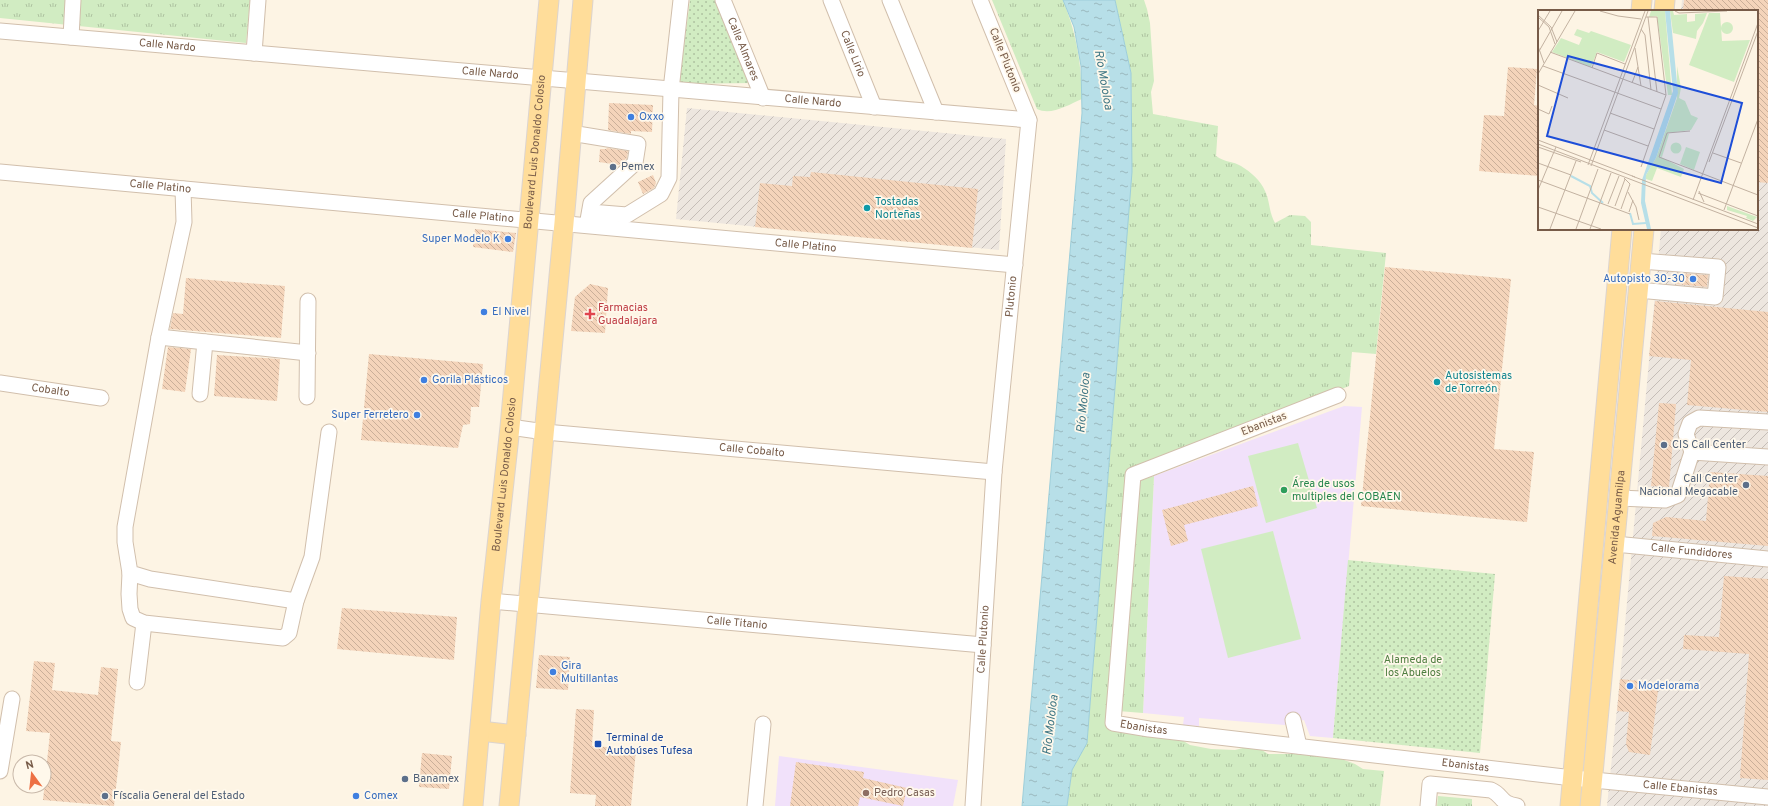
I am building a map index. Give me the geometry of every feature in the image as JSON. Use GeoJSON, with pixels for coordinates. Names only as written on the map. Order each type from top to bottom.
{"type":"FeatureCollection","features":[{"type":"Feature","properties":{"kind":"main road","name":"Boulevard Luis Donaldo Colosio"},"geometry":{"type":"LineString","coordinates":[[473,806],[491,601],[510,427],[549,0]]}},
{"type":"Feature","properties":{"kind":"main road"},"geometry":{"type":"LineString","coordinates":[[509,806],[564,223],[582,0]]}},
{"type":"Feature","properties":{"kind":"main road"},"geometry":{"type":"LineString","coordinates":[[1641,10],[1642,0]]}},
{"type":"Feature","properties":{"kind":"main road"},"geometry":{"type":"LineString","coordinates":[[1664,10],[1665,0]]}},
{"type":"Feature","properties":{"kind":"main road","name":"Avenida Aguamilpa"},"geometry":{"type":"LineString","coordinates":[[1570,806],[1622,230]]}},
{"type":"Feature","properties":{"kind":"main road","name":"Avenida Aguamilpa"},"geometry":{"type":"LineString","coordinates":[[1590,806],[1644,230]]}},
{"type":"Feature","properties":{"kind":"main road"},"geometry":{"type":"LineString","coordinates":[[1591,573],[1615,544],[1598,500]]}},
{"type":"Feature","properties":{"kind":"main road"},"geometry":{"type":"LineString","coordinates":[[480,730],[516,735]]}},
{"type":"Feature","properties":{"kind":"street"},"geometry":{"type":"LineString","coordinates":[[70,38],[74,0]]}},
{"type":"Feature","properties":{"kind":"street"},"geometry":{"type":"LineString","coordinates":[[254,53],[258,0]]}},
{"type":"Feature","properties":{"kind":"street"},"geometry":{"type":"LineString","coordinates":[[571,133],[638,144],[635,163],[591,203],[588,218],[627,215],[661,194],[669,178],[671,90],[681,0]]}},
{"type":"Feature","properties":{"kind":"street","name":"Calle Almares"},"geometry":{"type":"LineString","coordinates":[[723,0],[763,98]]}},
{"type":"Feature","properties":{"kind":"street","name":"Calle Lirio"},"geometry":{"type":"LineString","coordinates":[[831,0],[874,107]]}},
{"type":"Feature","properties":{"kind":"street"},"geometry":{"type":"LineString","coordinates":[[890,0],[936,112]]}},
{"type":"Feature","properties":{"kind":"street","name":"Calle Plutonio"},"geometry":{"type":"LineString","coordinates":[[980,0],[1029,120]]}},
{"type":"Feature","properties":{"kind":"street","name":"Calle Nardo"},"geometry":{"type":"LineString","coordinates":[[0,31],[1029,120]]}},
{"type":"Feature","properties":{"kind":"street","name":"Plutonio"},"geometry":{"type":"LineString","coordinates":[[994,472],[1029,120]]}},
{"type":"Feature","properties":{"kind":"street","name":"Calle Platino"},"geometry":{"type":"LineString","coordinates":[[0,172],[564,223],[588,218],[1015,265]]}},
{"type":"Feature","properties":{"kind":"street"},"geometry":{"type":"LineString","coordinates":[[184,189],[184,222],[159,337],[125,526],[125,542],[130,573],[130,609],[133,618],[144,623],[283,638],[289,633],[296,601],[312,557],[329,432]]}},
{"type":"Feature","properties":{"kind":"street"},"geometry":{"type":"LineString","coordinates":[[1638,290],[1715,297],[1718,267],[1641,261]]}},
{"type":"Feature","properties":{"kind":"street"},"geometry":{"type":"LineString","coordinates":[[307,397],[308,302]]}},
{"type":"Feature","properties":{"kind":"street"},"geometry":{"type":"LineString","coordinates":[[159,337],[308,353]]}},
{"type":"Feature","properties":{"kind":"street"},"geometry":{"type":"LineString","coordinates":[[200,394],[205,342]]}},
{"type":"Feature","properties":{"kind":"street","name":"Cobalto"},"geometry":{"type":"LineString","coordinates":[[0,383],[101,398]]}},
{"type":"Feature","properties":{"kind":"street","name":"Ebanistas"},"geometry":{"type":"LineString","coordinates":[[1338,396],[1133,475],[1113,723],[1149,729],[1593,780]]}},
{"type":"Feature","properties":{"kind":"street"},"geometry":{"type":"LineString","coordinates":[[1619,498],[1664,500],[1678,495],[1692,452],[1686,434],[1690,423],[1699,418],[1768,422]]}},
{"type":"Feature","properties":{"kind":"street","name":"Calle Cobalto"},"geometry":{"type":"LineString","coordinates":[[510,427],[545,432],[994,472]]}},
{"type":"Feature","properties":{"kind":"street"},"geometry":{"type":"LineString","coordinates":[[1692,452],[1768,457]]}},
{"type":"Feature","properties":{"kind":"street","name":"Calle Plutonio"},"geometry":{"type":"LineString","coordinates":[[973,806],[994,472]]}},
{"type":"Feature","properties":{"kind":"street","name":"Calle Fundidores"},"geometry":{"type":"LineString","coordinates":[[1615,544],[1768,559]]}},
{"type":"Feature","properties":{"kind":"street"},"geometry":{"type":"LineString","coordinates":[[130,573],[150,579],[296,601]]}},
{"type":"Feature","properties":{"kind":"street","name":"Calle Titanio"},"geometry":{"type":"LineString","coordinates":[[491,601],[527,603],[983,645]]}},
{"type":"Feature","properties":{"kind":"street"},"geometry":{"type":"LineString","coordinates":[[137,682],[144,623]]}},
{"type":"Feature","properties":{"kind":"street"},"geometry":{"type":"LineString","coordinates":[[0,771],[12,699]]}},
{"type":"Feature","properties":{"kind":"street"},"geometry":{"type":"LineString","coordinates":[[1293,720],[1299,746]]}},
{"type":"Feature","properties":{"kind":"street"},"geometry":{"type":"LineString","coordinates":[[755,806],[763,724]]}},
{"type":"Feature","properties":{"kind":"street","name":"Calle Ebanistas"},"geometry":{"type":"LineString","coordinates":[[1593,780],[1768,796]]}},
{"type":"Feature","properties":{"kind":"street"},"geometry":{"type":"LineString","coordinates":[[1428,806],[1430,784],[1491,790],[1498,794],[1502,800],[1513,806],[1517,806]]}},
{"type":"Feature","properties":{"kind":"shaded area"},"geometry":{"type":"Polygon","coordinates":[[[1682,0],[1768,0],[1768,806],[1607,806],[1661,230],[1758,230],[1758,10],[1681,10],[1682,0]]]}},
{"type":"Feature","properties":{"kind":"shaded area"},"geometry":{"type":"Polygon","coordinates":[[[687,108],[1006,139],[999,250],[676,219],[687,108]]]}},
{"type":"Feature","properties":{"kind":"shaded area"},"geometry":{"type":"Polygon","coordinates":[[[1344,406],[1362,407],[1333,738],[1310,736],[1304,720],[1284,725],[1199,718],[1199,726],[1183,725],[1184,717],[1143,713],[1154,476],[1344,406]]]}},
{"type":"Feature","properties":{"kind":"shaded area","name":"Pedro Casas"},"geometry":{"type":"Polygon","coordinates":[[[779,756],[958,780],[953,806],[775,806],[779,756]]]}},
{"type":"Feature","properties":{"kind":"green space"},"geometry":{"type":"Polygon","coordinates":[[[0,0],[250,0],[246,43],[0,18],[0,0]]]}},
{"type":"Feature","properties":{"kind":"green space"},"geometry":{"type":"Polygon","coordinates":[[[690,0],[718,0],[753,83],[679,84],[690,0]]]}},
{"type":"Feature","properties":{"kind":"green space"},"geometry":{"type":"Polygon","coordinates":[[[992,0],[1063,0],[1075,37],[1081,73],[1082,99],[1065,107],[1054,110],[1042,111],[1037,109],[992,0]]]}},
{"type":"Feature","properties":{"kind":"green space"},"geometry":{"type":"Polygon","coordinates":[[[1115,0],[1144,0],[1147,9],[1150,23],[1154,81],[1151,92],[1153,114],[1218,126],[1216,156],[1241,166],[1258,180],[1267,195],[1275,223],[1290,215],[1305,216],[1311,222],[1311,245],[1386,253],[1376,354],[1352,352],[1349,386],[1137,468],[1113,723],[1180,739],[1190,745],[1211,749],[1235,750],[1252,748],[1262,750],[1268,754],[1304,754],[1339,758],[1355,764],[1363,769],[1384,771],[1380,806],[1067,806],[1072,770],[1087,742],[1119,338],[1132,118],[1131,73],[1115,0]]]}},
{"type":"Feature","properties":{"kind":"green space","name":"Área de usos multiples del COBAEN"},"geometry":{"type":"Polygon","coordinates":[[[1298,443],[1317,508],[1266,523],[1248,456],[1298,443]]]}},
{"type":"Feature","properties":{"kind":"green space"},"geometry":{"type":"Polygon","coordinates":[[[1154,476],[1143,713],[1118,711],[1135,482],[1154,476]]]}},
{"type":"Feature","properties":{"kind":"green space"},"geometry":{"type":"Polygon","coordinates":[[[1273,531],[1301,639],[1228,658],[1201,549],[1273,531]]]}},
{"type":"Feature","properties":{"kind":"green space","name":"Alameda de los Abuelos"},"geometry":{"type":"Polygon","coordinates":[[[1348,560],[1495,574],[1480,753],[1333,738],[1348,560]]]}},
{"type":"Feature","properties":{"kind":"green space"},"geometry":{"type":"Polygon","coordinates":[[[1438,796],[1472,799],[1472,806],[1437,806],[1438,796]]]}},
{"type":"Feature","properties":{"kind":"water","name":"Río Mololoa"},"geometry":{"type":"Polygon","coordinates":[[[1063,0],[1115,0],[1131,73],[1132,172],[1087,743],[1072,770],[1067,806],[1022,806],[1082,113],[1081,66],[1074,27],[1063,0]]]}},
{"type":"Feature","properties":{"kind":"building"},"geometry":{"type":"Polygon","coordinates":[[[1684,0],[1768,0],[1768,183],[1758,182],[1758,10],[1683,10],[1684,0]]]}},
{"type":"Feature","properties":{"kind":"building"},"geometry":{"type":"Polygon","coordinates":[[[1508,67],[1537,69],[1534,105],[1538,106],[1538,176],[1479,171],[1484,115],[1504,116],[1508,67]]]}},
{"type":"Feature","properties":{"kind":"building","name":"Oxxo"},"geometry":{"type":"Polygon","coordinates":[[[609,103],[653,105],[652,132],[631,131],[631,134],[608,130],[609,103]]]}},
{"type":"Feature","properties":{"kind":"building"},"geometry":{"type":"Polygon","coordinates":[[[607,148],[628,151],[627,158],[619,165],[599,162],[600,149],[607,148]]]}},
{"type":"Feature","properties":{"kind":"building","name":"Tostadas Norteñas"},"geometry":{"type":"Polygon","coordinates":[[[811,172],[978,189],[972,248],[755,227],[760,183],[792,186],[793,176],[810,177],[811,172]]]}},
{"type":"Feature","properties":{"kind":"building"},"geometry":{"type":"Polygon","coordinates":[[[653,175],[656,183],[654,188],[643,194],[638,182],[653,175]]]}},
{"type":"Feature","properties":{"kind":"building"},"geometry":{"type":"Polygon","coordinates":[[[475,229],[516,233],[513,252],[473,247],[475,229]]]}},
{"type":"Feature","properties":{"kind":"building","name":"Autosistemas de Torreón"},"geometry":{"type":"Polygon","coordinates":[[[1385,267],[1511,279],[1494,449],[1534,452],[1527,522],[1361,506],[1385,267]]]}},
{"type":"Feature","properties":{"kind":"building","name":"Autopisto 30-30"},"geometry":{"type":"Polygon","coordinates":[[[1676,273],[1708,275],[1707,287],[1675,284],[1676,273]]]}},
{"type":"Feature","properties":{"kind":"building"},"geometry":{"type":"Polygon","coordinates":[[[186,278],[285,286],[281,338],[170,329],[173,313],[183,314],[186,278]]]}},
{"type":"Feature","properties":{"kind":"building","name":"Farmacias Guadalajara"},"geometry":{"type":"Polygon","coordinates":[[[590,284],[608,288],[605,333],[571,331],[575,297],[590,284]]]}},
{"type":"Feature","properties":{"kind":"building"},"geometry":{"type":"Polygon","coordinates":[[[1655,301],[1768,312],[1768,412],[1687,405],[1691,360],[1649,356],[1655,301]]]}},
{"type":"Feature","properties":{"kind":"building"},"geometry":{"type":"Polygon","coordinates":[[[168,347],[191,349],[185,392],[162,389],[168,347]]]}},
{"type":"Feature","properties":{"kind":"building"},"geometry":{"type":"Polygon","coordinates":[[[369,354],[483,364],[479,407],[471,407],[470,424],[463,425],[458,448],[361,440],[369,354]]]}},
{"type":"Feature","properties":{"kind":"building"},"geometry":{"type":"Polygon","coordinates":[[[217,355],[280,359],[277,401],[214,396],[217,355]]]}},
{"type":"Feature","properties":{"kind":"building","name":"CIS Call Center"},"geometry":{"type":"Polygon","coordinates":[[[1659,403],[1676,404],[1669,487],[1651,486],[1659,403]]]}},
{"type":"Feature","properties":{"kind":"building"},"geometry":{"type":"Polygon","coordinates":[[[1710,472],[1768,476],[1768,546],[1652,536],[1653,523],[1666,517],[1706,521],[1710,472]]]}},
{"type":"Feature","properties":{"kind":"building"},"geometry":{"type":"Polygon","coordinates":[[[1253,486],[1258,506],[1184,525],[1188,541],[1171,546],[1162,510],[1253,486]]]}},
{"type":"Feature","properties":{"kind":"building"},"geometry":{"type":"Polygon","coordinates":[[[1724,576],[1768,579],[1768,780],[1740,778],[1749,654],[1683,649],[1684,635],[1719,637],[1724,576]]]}},
{"type":"Feature","properties":{"kind":"building"},"geometry":{"type":"Polygon","coordinates":[[[342,608],[457,617],[454,660],[337,649],[342,608]]]}},
{"type":"Feature","properties":{"kind":"building","name":"Gira Multillantas"},"geometry":{"type":"Polygon","coordinates":[[[539,655],[570,657],[568,690],[536,688],[539,655]]]}},
{"type":"Feature","properties":{"kind":"building"},"geometry":{"type":"Polygon","coordinates":[[[34,661],[55,663],[52,690],[98,695],[101,667],[118,669],[111,741],[121,742],[114,806],[43,800],[44,794],[52,794],[52,754],[48,754],[50,733],[26,731],[34,661]]]}},
{"type":"Feature","properties":{"kind":"building"},"geometry":{"type":"Polygon","coordinates":[[[1620,679],[1659,683],[1650,755],[1629,752],[1626,744],[1629,712],[1617,711],[1620,679]]]}},
{"type":"Feature","properties":{"kind":"building"},"geometry":{"type":"Polygon","coordinates":[[[576,709],[594,710],[592,746],[636,749],[631,806],[595,806],[596,795],[570,793],[576,709]]]}},
{"type":"Feature","properties":{"kind":"building"},"geometry":{"type":"Polygon","coordinates":[[[422,753],[452,756],[449,789],[419,787],[422,753]]]}},
{"type":"Feature","properties":{"kind":"building"},"geometry":{"type":"Polygon","coordinates":[[[796,762],[864,772],[863,778],[907,788],[903,806],[860,797],[858,806],[790,806],[796,762]]]}},
{"type":"Feature","properties":{"kind":"place","name":"Oxxo"},"geometry":{"type":"Point","coordinates":[631,117]}},
{"type":"Feature","properties":{"kind":"place","name":"Pemex"},"geometry":{"type":"Point","coordinates":[613,167]}},
{"type":"Feature","properties":{"kind":"place","name":"Tostadas Norteñas"},"geometry":{"type":"Point","coordinates":[867,208]}},
{"type":"Feature","properties":{"kind":"place","name":"Super Modelo K"},"geometry":{"type":"Point","coordinates":[508,239]}},
{"type":"Feature","properties":{"kind":"place","name":"Autopisto 30-30"},"geometry":{"type":"Point","coordinates":[1693,279]}},
{"type":"Feature","properties":{"kind":"place","name":"El Nivel"},"geometry":{"type":"Point","coordinates":[484,312]}},
{"type":"Feature","properties":{"kind":"place","name":"Farmacias Guadalajara"},"geometry":{"type":"Point","coordinates":[590,314]}},
{"type":"Feature","properties":{"kind":"place","name":"Gorila Plásticos"},"geometry":{"type":"Point","coordinates":[424,380]}},
{"type":"Feature","properties":{"kind":"place","name":"Autosistemas de Torreón"},"geometry":{"type":"Point","coordinates":[1437,382]}},
{"type":"Feature","properties":{"kind":"place","name":"Super Ferretero"},"geometry":{"type":"Point","coordinates":[417,415]}},
{"type":"Feature","properties":{"kind":"place","name":"CIS Call Center"},"geometry":{"type":"Point","coordinates":[1664,445]}},
{"type":"Feature","properties":{"kind":"place","name":"Call Center Nacional Megacable"},"geometry":{"type":"Point","coordinates":[1746,485]}},
{"type":"Feature","properties":{"kind":"place","name":"Área de usos multiples del COBAEN"},"geometry":{"type":"Point","coordinates":[1284,490]}},
{"type":"Feature","properties":{"kind":"place","name":"Gira Multillantas"},"geometry":{"type":"Point","coordinates":[553,672]}},
{"type":"Feature","properties":{"kind":"place","name":"Modelorama"},"geometry":{"type":"Point","coordinates":[1630,686]}},
{"type":"Feature","properties":{"kind":"place","name":"Terminal de Autobúses Tufesa"},"geometry":{"type":"Point","coordinates":[598,744]}},
{"type":"Feature","properties":{"kind":"place","name":"Banamex"},"geometry":{"type":"Point","coordinates":[405,779]}},
{"type":"Feature","properties":{"kind":"place","name":"Pedro Casas"},"geometry":{"type":"Point","coordinates":[866,793]}},
{"type":"Feature","properties":{"kind":"place","name":"Físcalia General del Estado"},"geometry":{"type":"Point","coordinates":[105,796]}},
{"type":"Feature","properties":{"kind":"place","name":"Comex"},"geometry":{"type":"Point","coordinates":[356,796]}}]}
